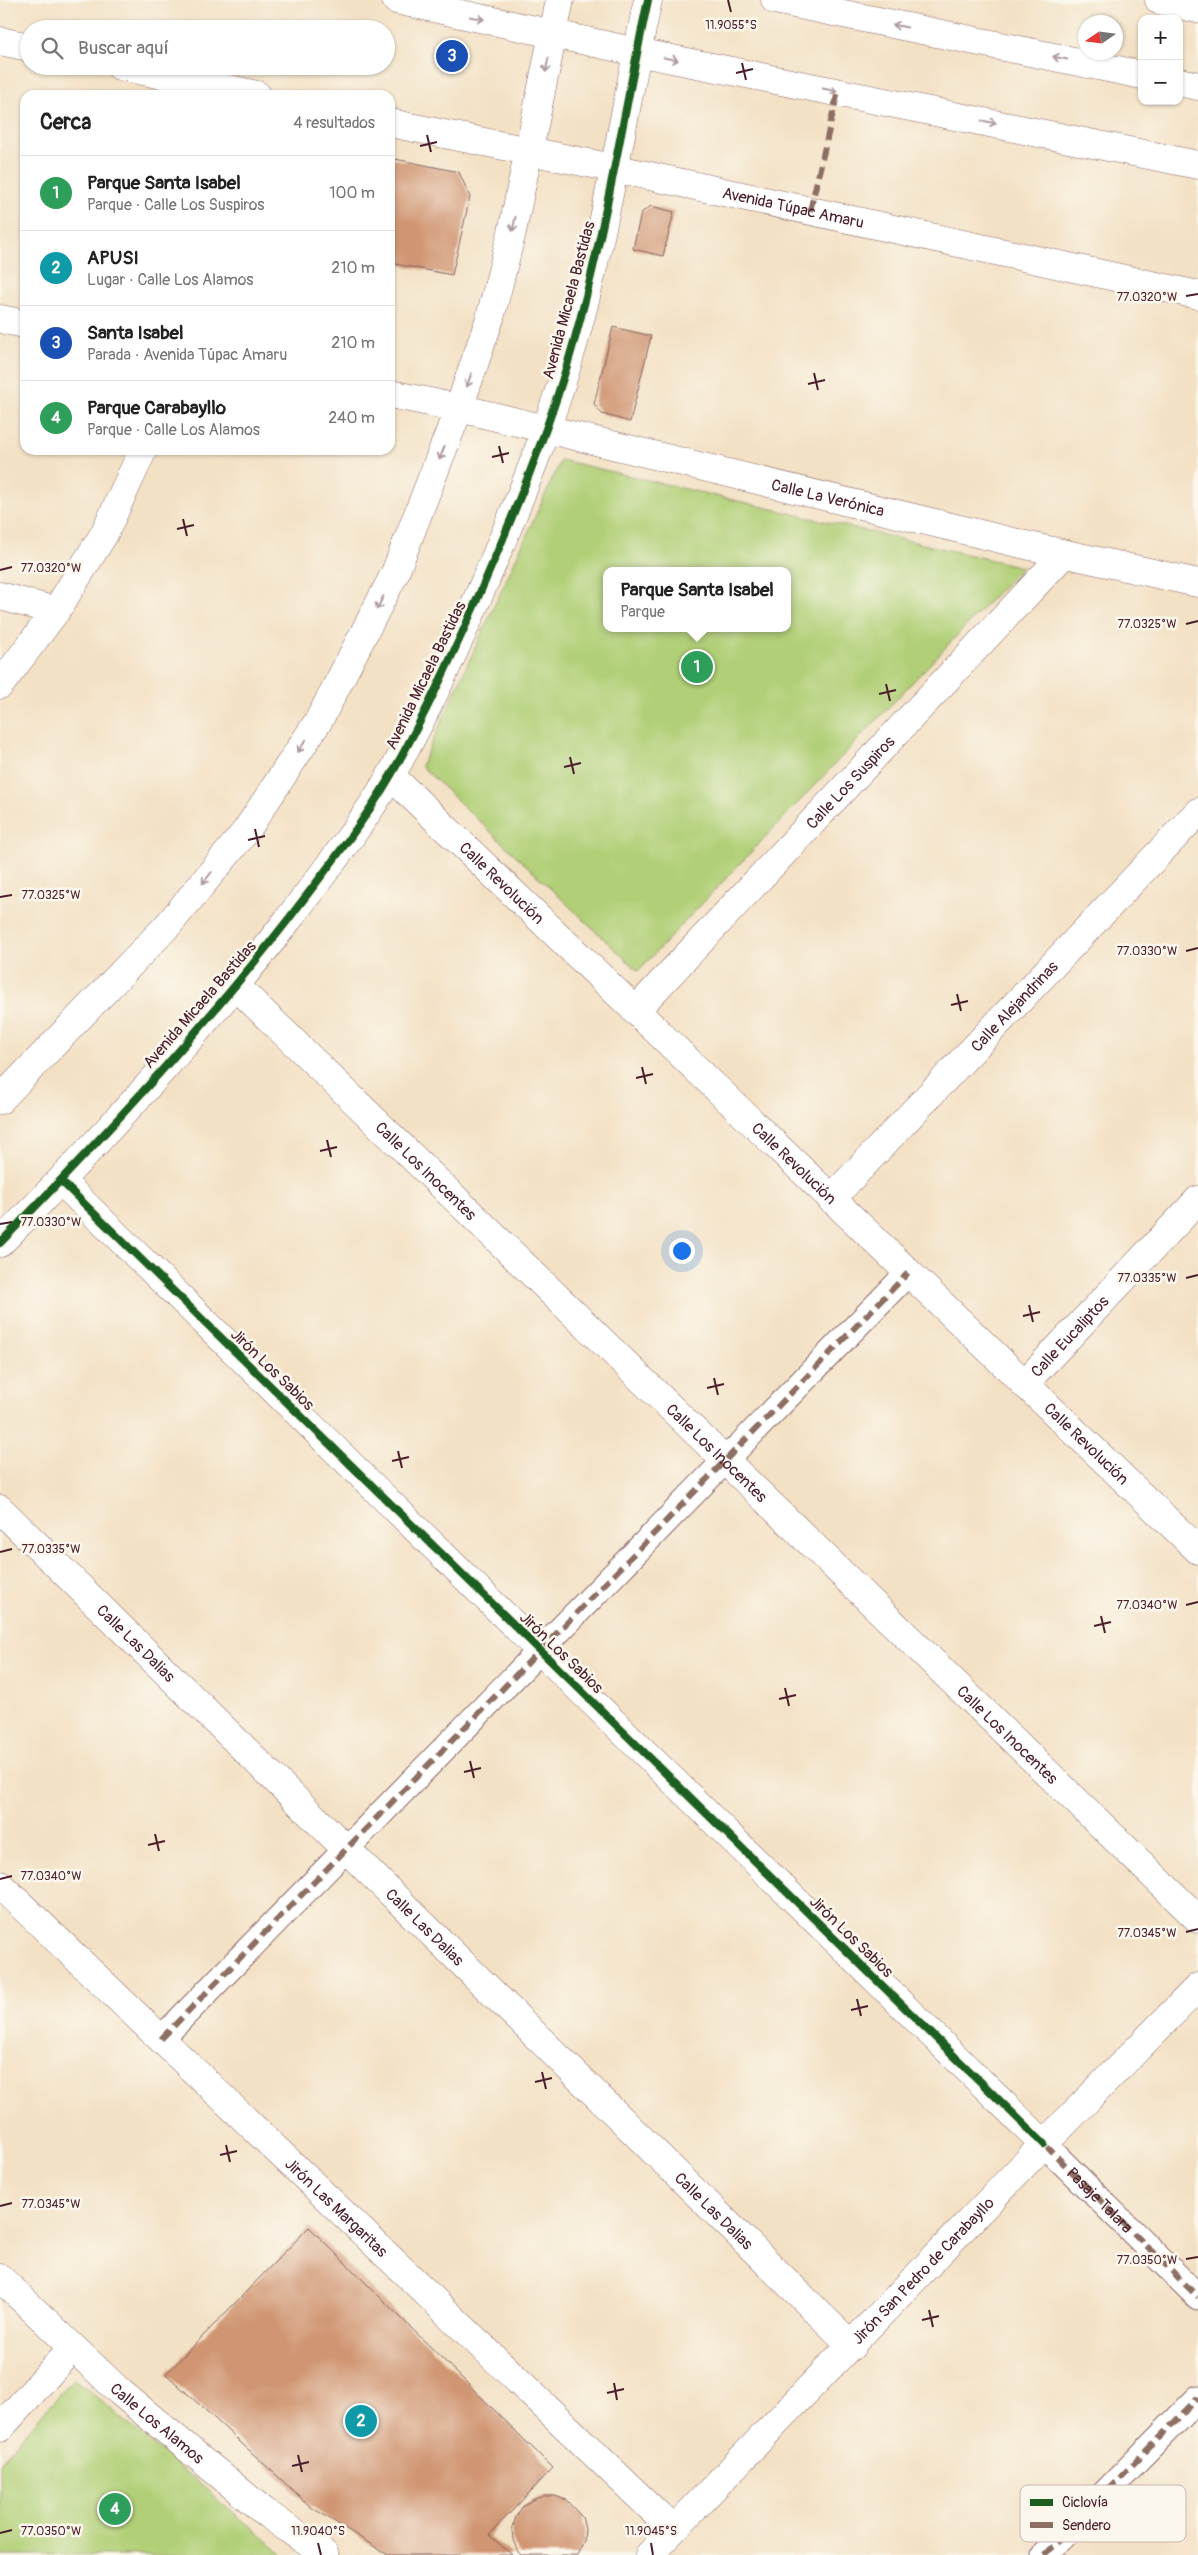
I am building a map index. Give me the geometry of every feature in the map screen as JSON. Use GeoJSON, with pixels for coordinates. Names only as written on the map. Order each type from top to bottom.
{"type":"FeatureCollection","features":[{"type":"Feature","properties":{"kind":"main road"},"geometry":{"type":"LineString","coordinates":[[396,0],[554,35],[1198,165]]}},
{"type":"Feature","properties":{"kind":"main road"},"geometry":{"type":"LineString","coordinates":[[0,1100],[169,924],[246,831],[319,720],[395,573],[459,408],[490,318],[529,152],[560,0]]}},
{"type":"Feature","properties":{"kind":"main road","name":"Avenida Micaela Bastidas"},"geometry":{"type":"LineString","coordinates":[[0,1243],[61,1181],[236,986],[321,877],[391,776],[459,642],[508,528],[546,428],[575,339],[599,241],[648,0]]}},
{"type":"Feature","properties":{"kind":"main road"},"geometry":{"type":"LineString","coordinates":[[775,0],[858,8],[1138,73]]}},
{"type":"Feature","properties":{"kind":"main road"},"geometry":{"type":"LineString","coordinates":[[1159,0],[1198,9]]}},
{"type":"Feature","properties":{"kind":"main road"},"geometry":{"type":"LineString","coordinates":[[0,41],[20,45]]}},
{"type":"Feature","properties":{"kind":"main road"},"geometry":{"type":"LineString","coordinates":[[163,75],[233,90]]}},
{"type":"Feature","properties":{"kind":"main road"},"geometry":{"type":"LineString","coordinates":[[1183,83],[1198,86]]}},
{"type":"Feature","properties":{"kind":"main road","name":"Avenida Túpac Amaru"},"geometry":{"type":"LineString","coordinates":[[395,124],[613,168],[1198,294]]}},
{"type":"Feature","properties":{"kind":"main road"},"geometry":{"type":"LineString","coordinates":[[0,319],[20,323]]}},
{"type":"Feature","properties":{"kind":"main road","name":"Calle La Verónica"},"geometry":{"type":"LineString","coordinates":[[395,395],[546,428],[1064,554],[1198,583]]}},
{"type":"Feature","properties":{"kind":"main road"},"geometry":{"type":"LineString","coordinates":[[0,685],[56,611],[104,534],[141,455]]}},
{"type":"Feature","properties":{"kind":"main road","name":"Calle Los Suspiros"},"geometry":{"type":"LineString","coordinates":[[635,1010],[1064,554]]}},
{"type":"Feature","properties":{"kind":"main road"},"geometry":{"type":"LineString","coordinates":[[0,596],[56,611]]}},
{"type":"Feature","properties":{"kind":"main road","name":"Calle Revolución"},"geometry":{"type":"LineString","coordinates":[[391,776],[1198,1550]]}},
{"type":"Feature","properties":{"kind":"main road","name":"Calle Alejandrinas"},"geometry":{"type":"LineString","coordinates":[[831,1199],[1198,812]]}},
{"type":"Feature","properties":{"kind":"main road","name":"Calle Los Inocentes"},"geometry":{"type":"LineString","coordinates":[[236,986],[1198,1919]]}},
{"type":"Feature","properties":{"kind":"main road","name":"Jirón Los Sabios"},"geometry":{"type":"LineString","coordinates":[[61,1181],[1044,2144]]}},
{"type":"Feature","properties":{"kind":"main road","name":"Calle Eucaliptos"},"geometry":{"type":"LineString","coordinates":[[1024,1384],[1198,1200]]}},
{"type":"Feature","properties":{"kind":"main road","name":"Calle Las Dalias"},"geometry":{"type":"LineString","coordinates":[[0,1509],[852,2346]]}},
{"type":"Feature","properties":{"kind":"main road","name":"Jirón Las Margaritas"},"geometry":{"type":"LineString","coordinates":[[0,1886],[673,2530]]}},
{"type":"Feature","properties":{"kind":"main road","name":"Jirón San Pedro de Carabayllo"},"geometry":{"type":"LineString","coordinates":[[649,2555],[852,2346],[1044,2144],[1198,1987]]}},
{"type":"Feature","properties":{"kind":"main road","name":"Calle Los Alamos"},"geometry":{"type":"LineString","coordinates":[[0,2278],[120,2392],[266,2513],[325,2555]]}},
{"type":"Feature","properties":{"kind":"main road"},"geometry":{"type":"LineString","coordinates":[[0,2428],[72,2348]]}},
{"type":"Feature","properties":{"kind":"street"},"geometry":{"type":"LineString","coordinates":[[161,2039],[908,1273]]}},
{"type":"Feature","properties":{"kind":"street","name":"Pasaje Talara"},"geometry":{"type":"LineString","coordinates":[[1044,2144],[1196,2291]]}},
{"type":"Feature","properties":{"kind":"street"},"geometry":{"type":"LineString","coordinates":[[1113,2485],[1198,2398]]}},
{"type":"Feature","properties":{"kind":"street"},"geometry":{"type":"LineString","coordinates":[[1044,2555],[1057,2542]]}},
{"type":"Feature","properties":{"kind":"green space"},"geometry":{"type":"Polygon","coordinates":[[[561,460],[1022,567],[638,971],[421,766],[561,460]]]}},
{"type":"Feature","properties":{"kind":"green space"},"geometry":{"type":"Polygon","coordinates":[[[74,2378],[284,2555],[0,2555],[0,2462],[74,2378]]]}},
{"type":"Feature","properties":{"kind":"building"},"geometry":{"type":"Polygon","coordinates":[[[395,159],[459,172],[470,197],[452,275],[395,264],[395,159]]]}},
{"type":"Feature","properties":{"kind":"building"},"geometry":{"type":"Polygon","coordinates":[[[651,206],[674,212],[663,256],[633,249],[641,213],[651,206]]]}},
{"type":"Feature","properties":{"kind":"building"},"geometry":{"type":"Polygon","coordinates":[[[613,327],[651,336],[630,422],[602,414],[594,404],[613,327]]]}},
{"type":"Feature","properties":{"kind":"building"},"geometry":{"type":"Polygon","coordinates":[[[309,2227],[553,2468],[489,2535],[512,2555],[388,2555],[311,2507],[166,2374],[309,2227]]]}},
{"type":"Feature","properties":{"kind":"building"},"geometry":{"type":"Polygon","coordinates":[[[543,2496],[555,2496],[566,2500],[582,2517],[585,2529],[584,2541],[577,2555],[521,2555],[518,2552],[513,2540],[512,2529],[516,2517],[522,2507],[532,2500],[543,2496]]]}},
{"type":"Feature","properties":{"kind":"marked path"},"geometry":{"type":"LineString","coordinates":[[810,211],[838,91]]}},
{"type":"Feature","properties":{"kind":"marked path"},"geometry":{"type":"LineString","coordinates":[[161,2039],[908,1273]]}},
{"type":"Feature","properties":{"kind":"marked path"},"geometry":{"type":"LineString","coordinates":[[1044,2144],[1198,2297]]}},
{"type":"Feature","properties":{"kind":"marked path"},"geometry":{"type":"LineString","coordinates":[[1113,2485],[1198,2398]]}},
{"type":"Feature","properties":{"kind":"marked path"},"geometry":{"type":"LineString","coordinates":[[1044,2555],[1057,2542]]}},
{"type":"Feature","properties":{"kind":"cycle path"},"geometry":{"type":"LineString","coordinates":[[0,1243],[75,1166],[148,1086],[254,963],[355,831],[380,794],[418,726],[477,600],[547,428],[575,338],[596,254],[648,0]]}},
{"type":"Feature","properties":{"kind":"cycle path"},"geometry":{"type":"LineString","coordinates":[[61,1181],[1044,2144]]}},
{"type":"Feature","properties":{"kind":"place","name":"Santa Isabel"},"geometry":{"type":"Point","coordinates":[452,56]}},
{"type":"Feature","properties":{"kind":"place","name":"Parque Santa Isabel"},"geometry":{"type":"Point","coordinates":[697,667]}},
{"type":"Feature","properties":{"kind":"place","name":"APUSI"},"geometry":{"type":"Point","coordinates":[361,2421]}},
{"type":"Feature","properties":{"kind":"place","name":"Parque Carabayllo"},"geometry":{"type":"Point","coordinates":[115,2509]}}]}
